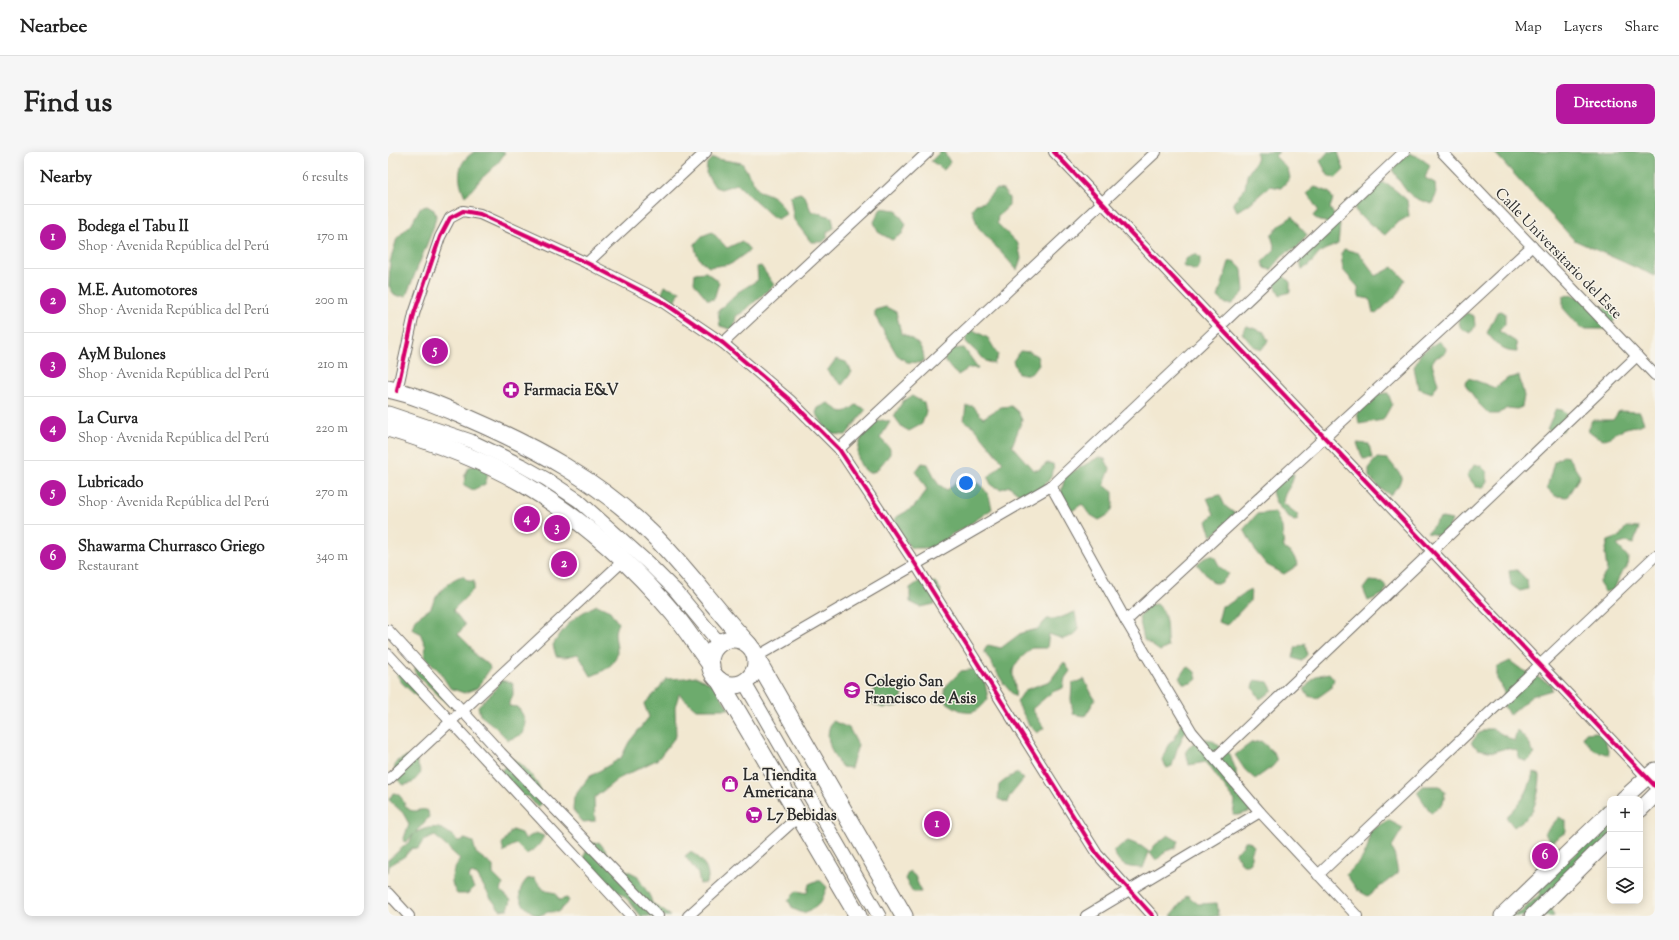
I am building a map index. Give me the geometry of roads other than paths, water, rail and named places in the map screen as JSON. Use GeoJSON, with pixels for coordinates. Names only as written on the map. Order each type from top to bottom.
{"type":"FeatureCollection","features":[{"type":"Feature","properties":{"kind":"highway"},"geometry":{"type":"LineString","coordinates":[[392,390],[439,405],[511,436],[581,476],[622,506],[652,533],[754,654],[754,673],[744,682],[731,685],[715,672],[713,651],[720,644],[730,639],[737,639],[744,641],[754,654],[904,916]]}},
{"type":"Feature","properties":{"kind":"highway"},"geometry":{"type":"LineString","coordinates":[[388,428],[449,449],[483,463],[522,483],[568,513],[623,561],[670,610],[715,672],[858,916]]}},
{"type":"Feature","properties":{"kind":"main road"},"geometry":{"type":"LineString","coordinates":[[1627,796],[1652,778]]}},
{"type":"Feature","properties":{"kind":"main road"},"geometry":{"type":"LineString","coordinates":[[1643,807],[1655,795]]}},
{"type":"Feature","properties":{"kind":"main road"},"geometry":{"type":"LineString","coordinates":[[1502,916],[1607,815]]}},
{"type":"Feature","properties":{"kind":"main road"},"geometry":{"type":"LineString","coordinates":[[1532,916],[1607,842]]}},
{"type":"Feature","properties":{"kind":"street"},"geometry":{"type":"LineString","coordinates":[[587,263],[706,152]]}},
{"type":"Feature","properties":{"kind":"street"},"geometry":{"type":"LineString","coordinates":[[723,343],[928,152]]}},
{"type":"Feature","properties":{"kind":"street"},"geometry":{"type":"LineString","coordinates":[[1054,152],[1432,551],[1652,778]]}},
{"type":"Feature","properties":{"kind":"street"},"geometry":{"type":"LineString","coordinates":[[839,450],[1156,152]]}},
{"type":"Feature","properties":{"kind":"street"},"geometry":{"type":"LineString","coordinates":[[754,654],[916,565],[1051,486],[1404,152]]}},
{"type":"Feature","properties":{"kind":"street","name":"Calle Universitario del Este"},"geometry":{"type":"LineString","coordinates":[[1442,152],[1655,375]]}},
{"type":"Feature","properties":{"kind":"street"},"geometry":{"type":"LineString","coordinates":[[392,390],[414,314],[440,237],[450,218],[462,211],[480,214],[587,263],[661,301],[723,343],[790,400],[839,450],[916,565],[1097,854],[1153,916]]}},
{"type":"Feature","properties":{"kind":"street"},"geometry":{"type":"LineString","coordinates":[[1126,621],[1326,438],[1532,246]]}},
{"type":"Feature","properties":{"kind":"street"},"geometry":{"type":"LineString","coordinates":[[1215,758],[1637,356]]}},
{"type":"Feature","properties":{"kind":"street"},"geometry":{"type":"LineString","coordinates":[[388,413],[471,441],[524,466],[578,500],[647,562],[676,591],[720,644]]}},
{"type":"Feature","properties":{"kind":"street"},"geometry":{"type":"LineString","coordinates":[[1051,486],[1126,621],[1192,732],[1260,812],[1357,916]]}},
{"type":"Feature","properties":{"kind":"street"},"geometry":{"type":"LineString","coordinates":[[1318,875],[1655,556]]}},
{"type":"Feature","properties":{"kind":"street"},"geometry":{"type":"LineString","coordinates":[[388,780],[623,561]]}},
{"type":"Feature","properties":{"kind":"street"},"geometry":{"type":"LineString","coordinates":[[388,630],[501,753],[658,916]]}},
{"type":"Feature","properties":{"kind":"street"},"geometry":{"type":"LineString","coordinates":[[388,654],[631,916]]}},
{"type":"Feature","properties":{"kind":"street"},"geometry":{"type":"LineString","coordinates":[[744,682],[879,916]]}},
{"type":"Feature","properties":{"kind":"street"},"geometry":{"type":"LineString","coordinates":[[1086,916],[1260,812]]}},
{"type":"Feature","properties":{"kind":"street"},"geometry":{"type":"LineString","coordinates":[[688,916],[799,816]]}},
{"type":"Feature","properties":{"kind":"street"},"geometry":{"type":"LineString","coordinates":[[388,893],[410,916]]}},
{"type":"Feature","properties":{"kind":"place","name":"Lubricado"},"geometry":{"type":"Point","coordinates":[435,351]}},
{"type":"Feature","properties":{"kind":"place","name":"Farmacia E&V"},"geometry":{"type":"Point","coordinates":[511,390]}},
{"type":"Feature","properties":{"kind":"place","name":"La Curva"},"geometry":{"type":"Point","coordinates":[527,519]}},
{"type":"Feature","properties":{"kind":"place","name":"AyM Bulones"},"geometry":{"type":"Point","coordinates":[557,528]}},
{"type":"Feature","properties":{"kind":"place","name":"M.E. Automotores"},"geometry":{"type":"Point","coordinates":[564,564]}},
{"type":"Feature","properties":{"kind":"place","name":"Colegio San Francisco de Asis"},"geometry":{"type":"Point","coordinates":[852,690]}},
{"type":"Feature","properties":{"kind":"place","name":"La Tiendita Americana"},"geometry":{"type":"Point","coordinates":[730,784]}},
{"type":"Feature","properties":{"kind":"place","name":"L7 Bebidas"},"geometry":{"type":"Point","coordinates":[754,815]}},
{"type":"Feature","properties":{"kind":"place","name":"Bodega el Tabu II"},"geometry":{"type":"Point","coordinates":[937,824]}},
{"type":"Feature","properties":{"kind":"place","name":"Shawarma Churrasco Griego"},"geometry":{"type":"Point","coordinates":[1545,856]}}]}
